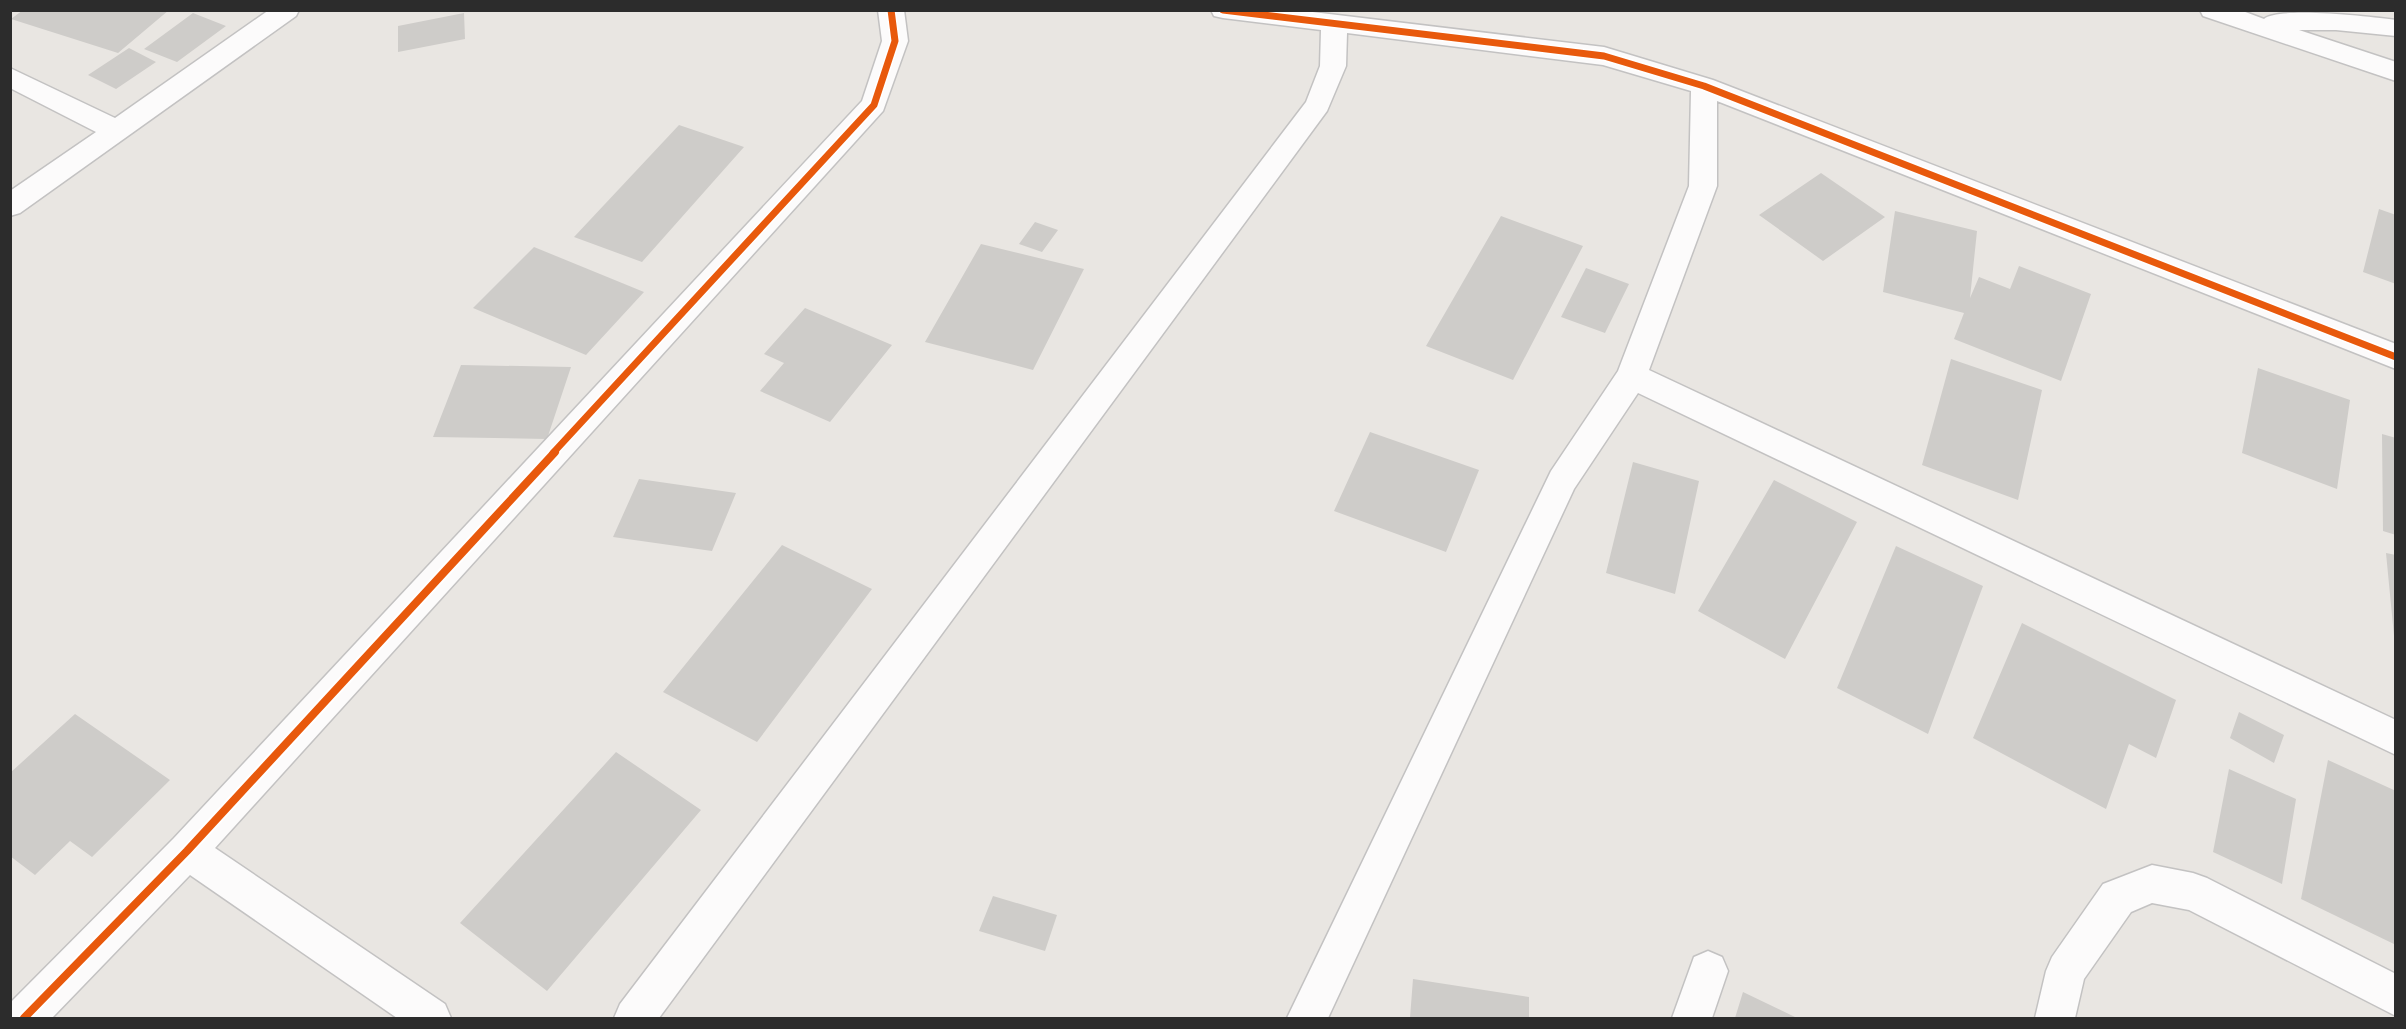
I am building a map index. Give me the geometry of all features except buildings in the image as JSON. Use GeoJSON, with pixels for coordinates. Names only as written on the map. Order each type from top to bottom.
{"type":"FeatureCollection","features":[{"type":"Feature","properties":{"kind":"street"},"geometry":{"type":"LineString","coordinates":[[10,206],[287,10]]}},
{"type":"Feature","properties":{"kind":"street"},"geometry":{"type":"LineString","coordinates":[[24,1018],[187,850],[874,105],[895,41],[891,10]]}},
{"type":"Feature","properties":{"kind":"street"},"geometry":{"type":"LineString","coordinates":[[1223,10],[1604,56],[1704,86],[2396,357]]}},
{"type":"Feature","properties":{"kind":"street"},"geometry":{"type":"LineString","coordinates":[[2212,10],[2385,69]]}},
{"type":"Feature","properties":{"kind":"street"},"geometry":{"type":"LineString","coordinates":[[2246,22],[2334,16],[2396,28]]}},
{"type":"Feature","properties":{"kind":"street"},"geometry":{"type":"LineString","coordinates":[[2334,16],[2385,69]]}},
{"type":"Feature","properties":{"kind":"street"},"geometry":{"type":"LineString","coordinates":[[634,1018],[1318,105],[1333,66],[1334,23]]}},
{"type":"Feature","properties":{"kind":"street"},"geometry":{"type":"LineString","coordinates":[[10,77],[117,131]]}},
{"type":"Feature","properties":{"kind":"street"},"geometry":{"type":"LineString","coordinates":[[1307,1018],[1562,481],[1632,376],[1703,186],[1704,86]]}},
{"type":"Feature","properties":{"kind":"street"},"geometry":{"type":"LineString","coordinates":[[1632,376],[2396,738]]}},
{"type":"Feature","properties":{"kind":"street"},"geometry":{"type":"LineString","coordinates":[[187,850],[430,1018]]}},
{"type":"Feature","properties":{"kind":"street"},"geometry":{"type":"LineString","coordinates":[[2055,1018],[2066,971],[2117,898],[2152,884],[2193,892],[2396,996]]}},
{"type":"Feature","properties":{"kind":"street"},"geometry":{"type":"LineString","coordinates":[[1692,1018],[1708,970]]}},
{"type":"Feature","properties":{"kind":"cycle path"},"geometry":{"type":"LineString","coordinates":[[24,1018],[187,851],[874,105],[895,41],[891,10]]}},
{"type":"Feature","properties":{"kind":"cycle path"},"geometry":{"type":"LineString","coordinates":[[1223,10],[1604,56],[1704,86],[2396,357]]}}]}
